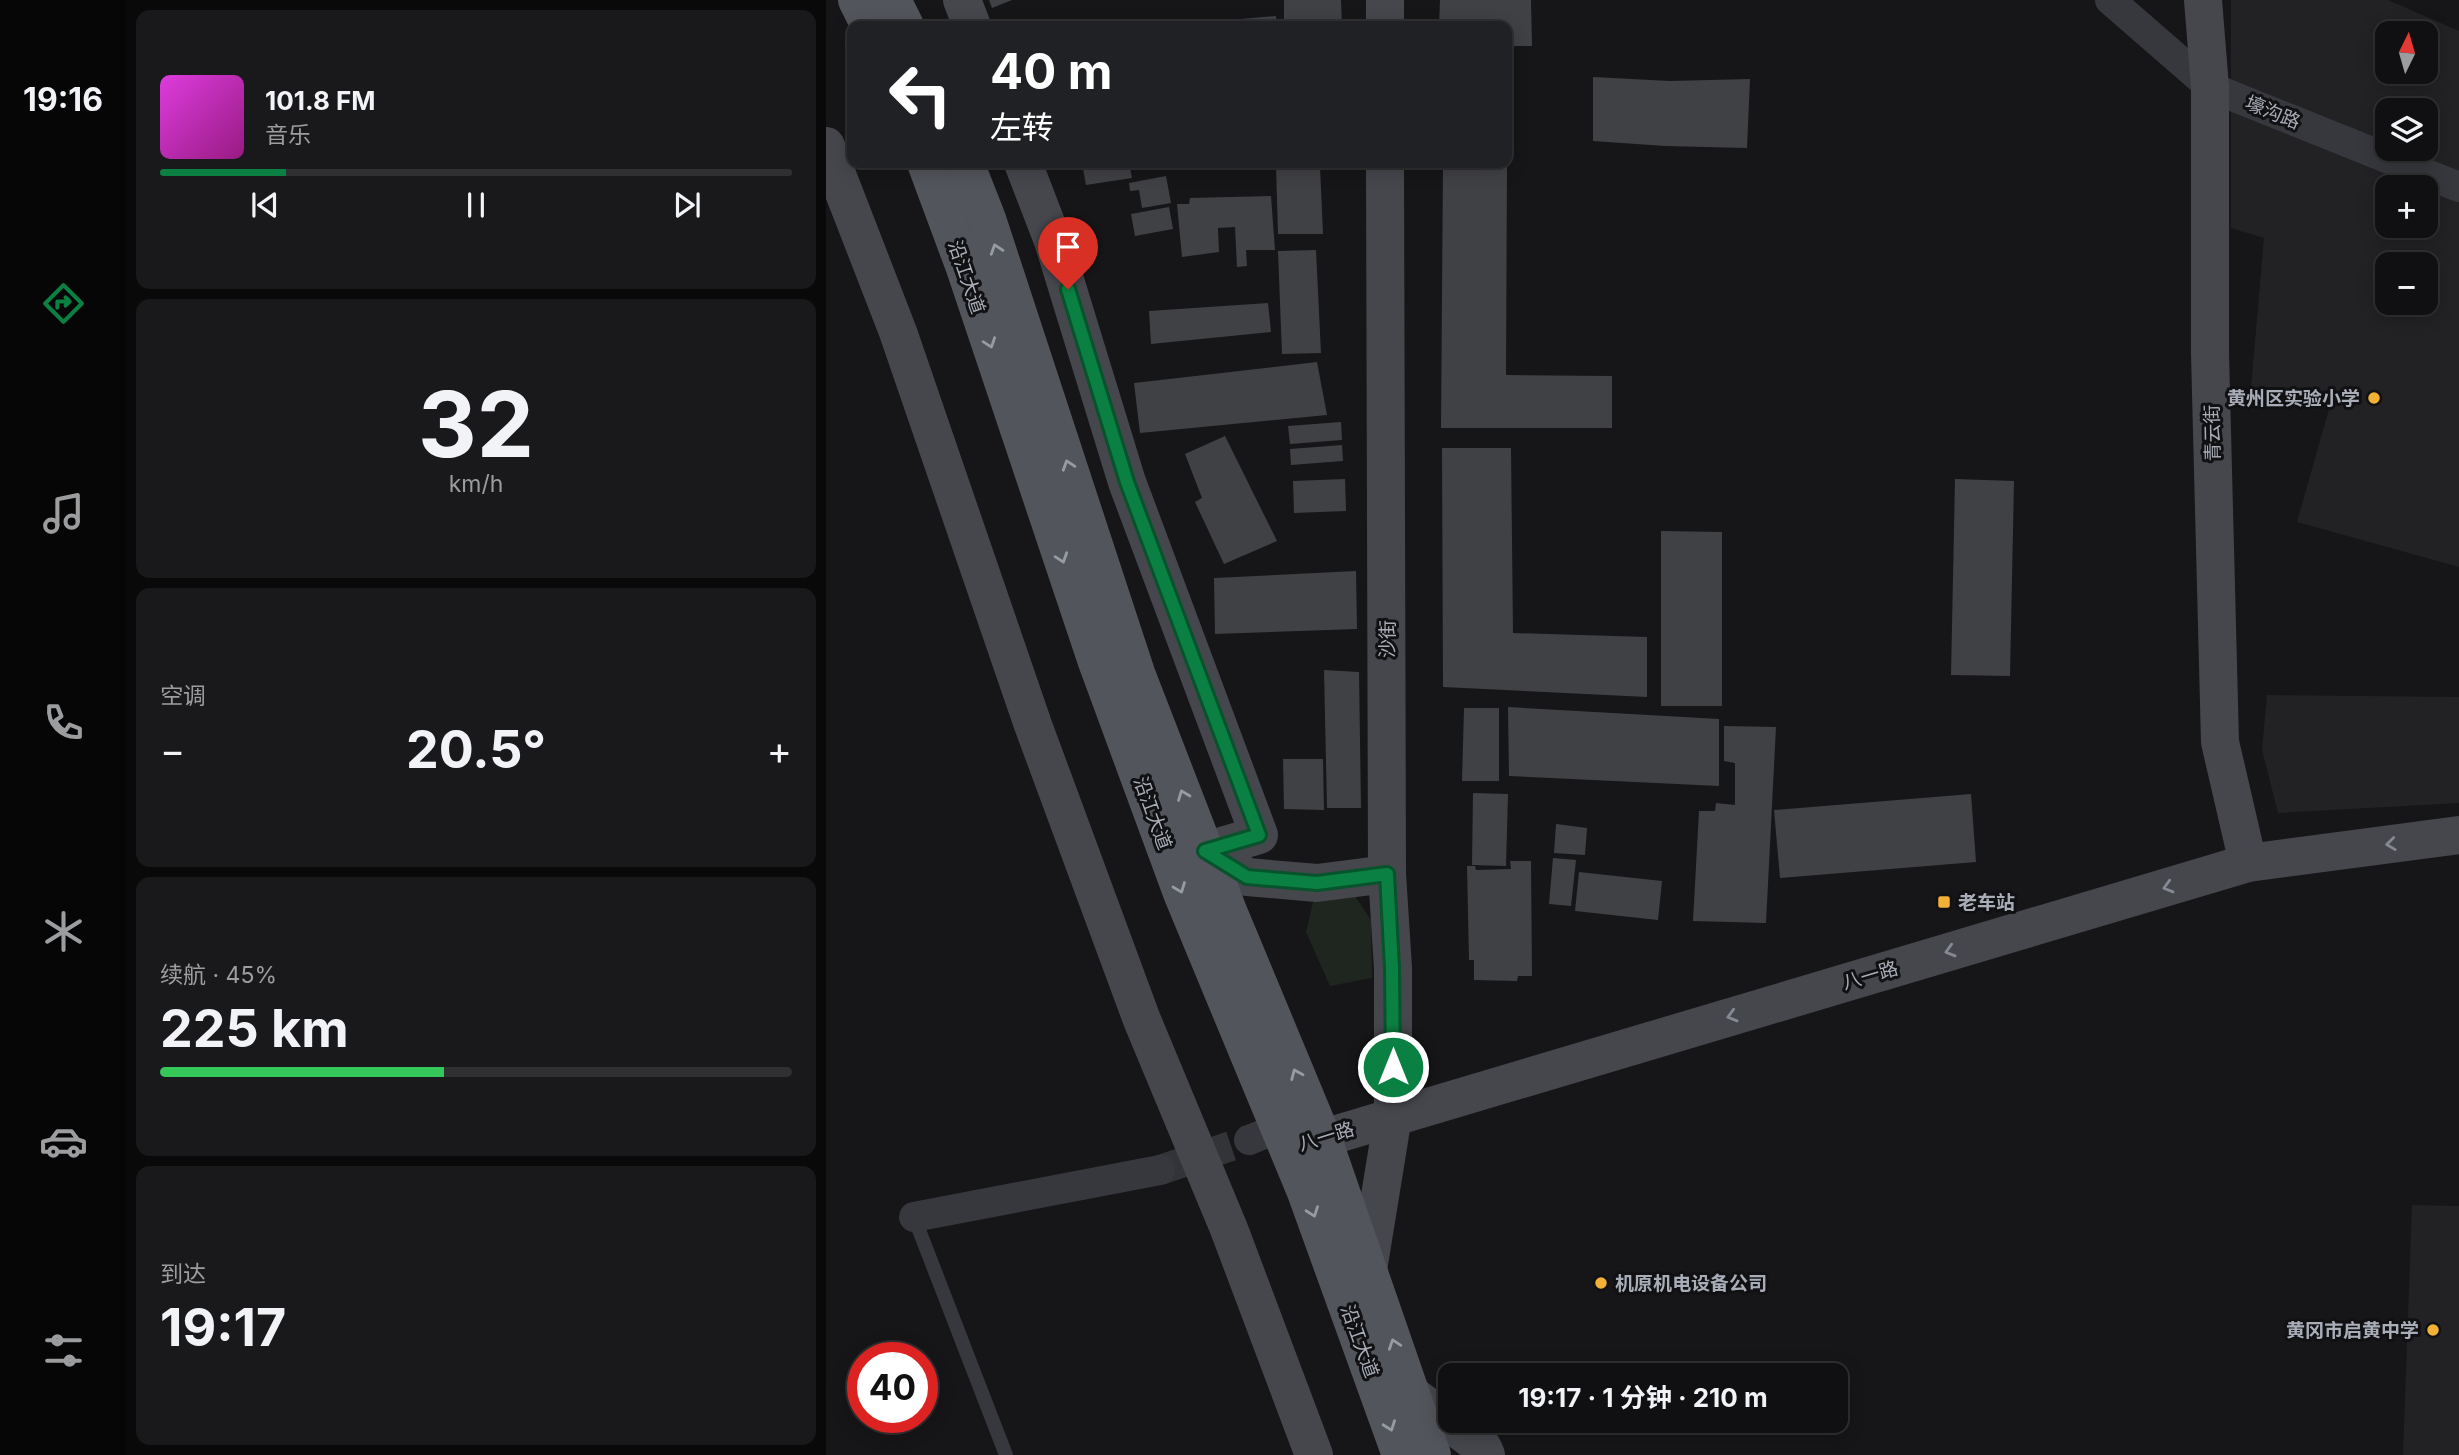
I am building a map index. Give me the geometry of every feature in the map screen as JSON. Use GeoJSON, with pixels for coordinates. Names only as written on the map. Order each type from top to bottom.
{"type":"FeatureCollection","features":[{"type":"Feature","properties":{"kind":"main road"},"geometry":{"type":"LineString","coordinates":[[857,0],[868,21]]}},
{"type":"Feature","properties":{"kind":"main road"},"geometry":{"type":"LineString","coordinates":[[892,0],[902,21]]}},
{"type":"Feature","properties":{"kind":"main road","name":"沿江大道"},"geometry":{"type":"LineString","coordinates":[[928,168],[965,268],[1097,662],[1182,893],[1285,1138],[1401,1455]]}},
{"type":"Feature","properties":{"kind":"main road","name":"沿江大道"},"geometry":{"type":"LineString","coordinates":[[967,168],[1136,673],[1205,851],[1285,1138],[1367,1270],[1433,1455]]}},
{"type":"Feature","properties":{"kind":"street"},"geometry":{"type":"LineString","coordinates":[[962,0],[970,21]]}},
{"type":"Feature","properties":{"kind":"street"},"geometry":{"type":"LineString","coordinates":[[1385,0],[1385,21]]}},
{"type":"Feature","properties":{"kind":"street","name":"壕沟路"},"geometry":{"type":"LineString","coordinates":[[2110,0],[2210,87],[2459,187]]}},
{"type":"Feature","properties":{"kind":"street","name":"青云街"},"geometry":{"type":"LineString","coordinates":[[2203,0],[2210,87],[2210,354],[2220,743],[2248,863]]}},
{"type":"Feature","properties":{"kind":"street"},"geometry":{"type":"LineString","coordinates":[[826,146],[898,332],[1033,725],[1142,1020],[1229,1229],[1314,1455]]}},
{"type":"Feature","properties":{"kind":"street"},"geometry":{"type":"LineString","coordinates":[[1025,168],[1053,241],[1127,482],[1259,835],[1205,851]]}},
{"type":"Feature","properties":{"kind":"street","name":"沙街"},"geometry":{"type":"LineString","coordinates":[[1367,1270],[1394,1116],[1392,968],[1387,874],[1385,168]]}},
{"type":"Feature","properties":{"kind":"street","name":"八一路"},"geometry":{"type":"LineString","coordinates":[[1285,1138],[1394,1116],[2248,863],[2459,835]]}},
{"type":"Feature","properties":{"kind":"street"},"geometry":{"type":"LineString","coordinates":[[1205,851],[1247,877],[1317,883],[1387,874]]}},
{"type":"Feature","properties":{"kind":"street"},"geometry":{"type":"LineString","coordinates":[[914,1217],[1160,1170]]}},
{"type":"Feature","properties":{"kind":"street"},"geometry":{"type":"LineString","coordinates":[[1411,1394],[1483,1448],[1486,1455]]}},
{"type":"Feature","properties":{"kind":"lane"},"geometry":{"type":"LineString","coordinates":[[914,1217],[1006,1455]]}},
{"type":"Feature","properties":{"kind":"shaded area"},"geometry":{"type":"Polygon","coordinates":[[[2231,0],[2388,0],[2436,21],[2375,21],[2375,84],[2438,84],[2438,22],[2459,31],[2459,567],[2297,522],[2329,409],[2251,388],[2264,238],[2231,228],[2231,0]]]}},
{"type":"Feature","properties":{"kind":"shaded area"},"geometry":{"type":"Polygon","coordinates":[[[2267,695],[2459,697],[2459,803],[2278,813],[2262,750],[2267,695]]]}},
{"type":"Feature","properties":{"kind":"shaded area"},"geometry":{"type":"Polygon","coordinates":[[[1351,890],[1371,920],[1372,978],[1330,986],[1306,932],[1313,902],[1351,890]]]}},
{"type":"Feature","properties":{"kind":"shaded area","name":"黄冈市启黄中学"},"geometry":{"type":"Polygon","coordinates":[[[2412,1205],[2459,1206],[2459,1455],[2403,1455],[2412,1205]]]}},
{"type":"Feature","properties":{"kind":"building"},"geometry":{"type":"Polygon","coordinates":[[[989,0],[1012,0],[992,8],[989,0]]]}},
{"type":"Feature","properties":{"kind":"building"},"geometry":{"type":"Polygon","coordinates":[[[1284,0],[1341,0],[1342,21],[1284,21],[1284,0]]]}},
{"type":"Feature","properties":{"kind":"building"},"geometry":{"type":"Polygon","coordinates":[[[1440,0],[1531,0],[1532,46],[1512,46],[1512,21],[1439,21],[1440,0]]]}},
{"type":"Feature","properties":{"kind":"building"},"geometry":{"type":"Polygon","coordinates":[[[1276,16],[1276,21],[1218,21],[1276,16]]]}},
{"type":"Feature","properties":{"kind":"building"},"geometry":{"type":"Polygon","coordinates":[[[1593,77],[1670,81],[1750,79],[1747,148],[1593,141],[1593,77]]]}},
{"type":"Feature","properties":{"kind":"building"},"geometry":{"type":"Polygon","coordinates":[[[1083,168],[1130,168],[1132,178],[1086,185],[1083,168]]]}},
{"type":"Feature","properties":{"kind":"building"},"geometry":{"type":"Polygon","coordinates":[[[1276,168],[1320,168],[1323,234],[1278,234],[1276,168]]]}},
{"type":"Feature","properties":{"kind":"building"},"geometry":{"type":"Polygon","coordinates":[[[1443,168],[1507,168],[1506,375],[1612,376],[1612,428],[1441,428],[1443,168]]]}},
{"type":"Feature","properties":{"kind":"building"},"geometry":{"type":"Polygon","coordinates":[[[1166,176],[1171,203],[1142,208],[1139,190],[1130,191],[1129,183],[1166,176]]]}},
{"type":"Feature","properties":{"kind":"building"},"geometry":{"type":"Polygon","coordinates":[[[1271,196],[1275,250],[1246,250],[1247,266],[1237,267],[1235,227],[1218,228],[1219,252],[1182,257],[1177,204],[1189,204],[1190,198],[1271,196]]]}},
{"type":"Feature","properties":{"kind":"building"},"geometry":{"type":"Polygon","coordinates":[[[1169,207],[1173,229],[1135,236],[1131,214],[1169,207]]]}},
{"type":"Feature","properties":{"kind":"building"},"geometry":{"type":"Polygon","coordinates":[[[1316,250],[1321,353],[1282,354],[1278,251],[1316,250]]]}},
{"type":"Feature","properties":{"kind":"building"},"geometry":{"type":"Polygon","coordinates":[[[1268,303],[1271,332],[1151,344],[1149,311],[1268,303]]]}},
{"type":"Feature","properties":{"kind":"building"},"geometry":{"type":"Polygon","coordinates":[[[1317,362],[1327,415],[1140,433],[1134,383],[1317,362]]]}},
{"type":"Feature","properties":{"kind":"building"},"geometry":{"type":"Polygon","coordinates":[[[1341,422],[1342,440],[1290,444],[1288,426],[1341,422]]]}},
{"type":"Feature","properties":{"kind":"building"},"geometry":{"type":"Polygon","coordinates":[[[1225,436],[1277,541],[1224,564],[1195,502],[1202,498],[1185,454],[1225,436]]]}},
{"type":"Feature","properties":{"kind":"building"},"geometry":{"type":"Polygon","coordinates":[[[1342,445],[1343,461],[1291,465],[1290,449],[1342,445]]]}},
{"type":"Feature","properties":{"kind":"building"},"geometry":{"type":"Polygon","coordinates":[[[1442,448],[1511,448],[1513,633],[1647,637],[1647,697],[1443,687],[1442,448]]]}},
{"type":"Feature","properties":{"kind":"building"},"geometry":{"type":"Polygon","coordinates":[[[1345,479],[1346,511],[1294,513],[1293,481],[1345,479]]]}},
{"type":"Feature","properties":{"kind":"building"},"geometry":{"type":"Polygon","coordinates":[[[1955,479],[2014,481],[2010,676],[1951,675],[1955,479]]]}},
{"type":"Feature","properties":{"kind":"building"},"geometry":{"type":"Polygon","coordinates":[[[1661,531],[1722,532],[1722,706],[1661,706],[1661,531]]]}},
{"type":"Feature","properties":{"kind":"building"},"geometry":{"type":"Polygon","coordinates":[[[1356,571],[1357,629],[1215,634],[1214,578],[1356,571]]]}},
{"type":"Feature","properties":{"kind":"building"},"geometry":{"type":"Polygon","coordinates":[[[1324,670],[1359,672],[1361,808],[1327,808],[1324,670]]]}},
{"type":"Feature","properties":{"kind":"building"},"geometry":{"type":"Polygon","coordinates":[[[1508,707],[1719,719],[1719,786],[1509,776],[1508,707]]]}},
{"type":"Feature","properties":{"kind":"building"},"geometry":{"type":"Polygon","coordinates":[[[1464,708],[1499,708],[1499,781],[1462,781],[1464,708]]]}},
{"type":"Feature","properties":{"kind":"building"},"geometry":{"type":"Polygon","coordinates":[[[1724,726],[1776,727],[1766,923],[1693,921],[1699,811],[1715,811],[1716,803],[1735,805],[1735,763],[1724,761],[1724,726]]]}},
{"type":"Feature","properties":{"kind":"building"},"geometry":{"type":"Polygon","coordinates":[[[1283,759],[1323,759],[1324,810],[1284,809],[1283,759]]]}},
{"type":"Feature","properties":{"kind":"building"},"geometry":{"type":"Polygon","coordinates":[[[1473,793],[1508,794],[1506,866],[1472,865],[1473,793]]]}},
{"type":"Feature","properties":{"kind":"building"},"geometry":{"type":"Polygon","coordinates":[[[1971,794],[1976,862],[1780,878],[1774,810],[1971,794]]]}},
{"type":"Feature","properties":{"kind":"building"},"geometry":{"type":"Polygon","coordinates":[[[1556,824],[1587,828],[1585,855],[1554,853],[1556,824]]]}},
{"type":"Feature","properties":{"kind":"building"},"geometry":{"type":"Polygon","coordinates":[[[1553,858],[1576,860],[1571,906],[1549,904],[1553,858]]]}},
{"type":"Feature","properties":{"kind":"building"},"geometry":{"type":"Polygon","coordinates":[[[1510,861],[1531,861],[1532,976],[1518,976],[1517,981],[1474,980],[1474,960],[1469,960],[1467,866],[1475,866],[1476,870],[1511,869],[1510,861]]]}},
{"type":"Feature","properties":{"kind":"building"},"geometry":{"type":"Polygon","coordinates":[[[1579,872],[1662,881],[1658,920],[1575,911],[1579,872]]]}},
{"type":"Feature","properties":{"kind":"tunnel"},"geometry":{"type":"LineString","coordinates":[[1160,1170],[1249,1140]]}},
{"type":"Feature","properties":{"kind":"place","name":"黄州区实验小学"},"geometry":{"type":"Point","coordinates":[2374,398]}},
{"type":"Feature","properties":{"kind":"place","name":"老车站"},"geometry":{"type":"Point","coordinates":[1944,902]}},
{"type":"Feature","properties":{"kind":"place","name":"机原机电设备公司"},"geometry":{"type":"Point","coordinates":[1601,1283]}},
{"type":"Feature","properties":{"kind":"place","name":"黄冈市启黄中学"},"geometry":{"type":"Point","coordinates":[2433,1330]}},
{"type":"Feature","properties":{"kind":"route"},"geometry":{"type":"LineString","coordinates":[[1068,289],[1127,482],[1259,835],[1205,851],[1247,877],[1317,883],[1387,874],[1393,1067]]}}]}
